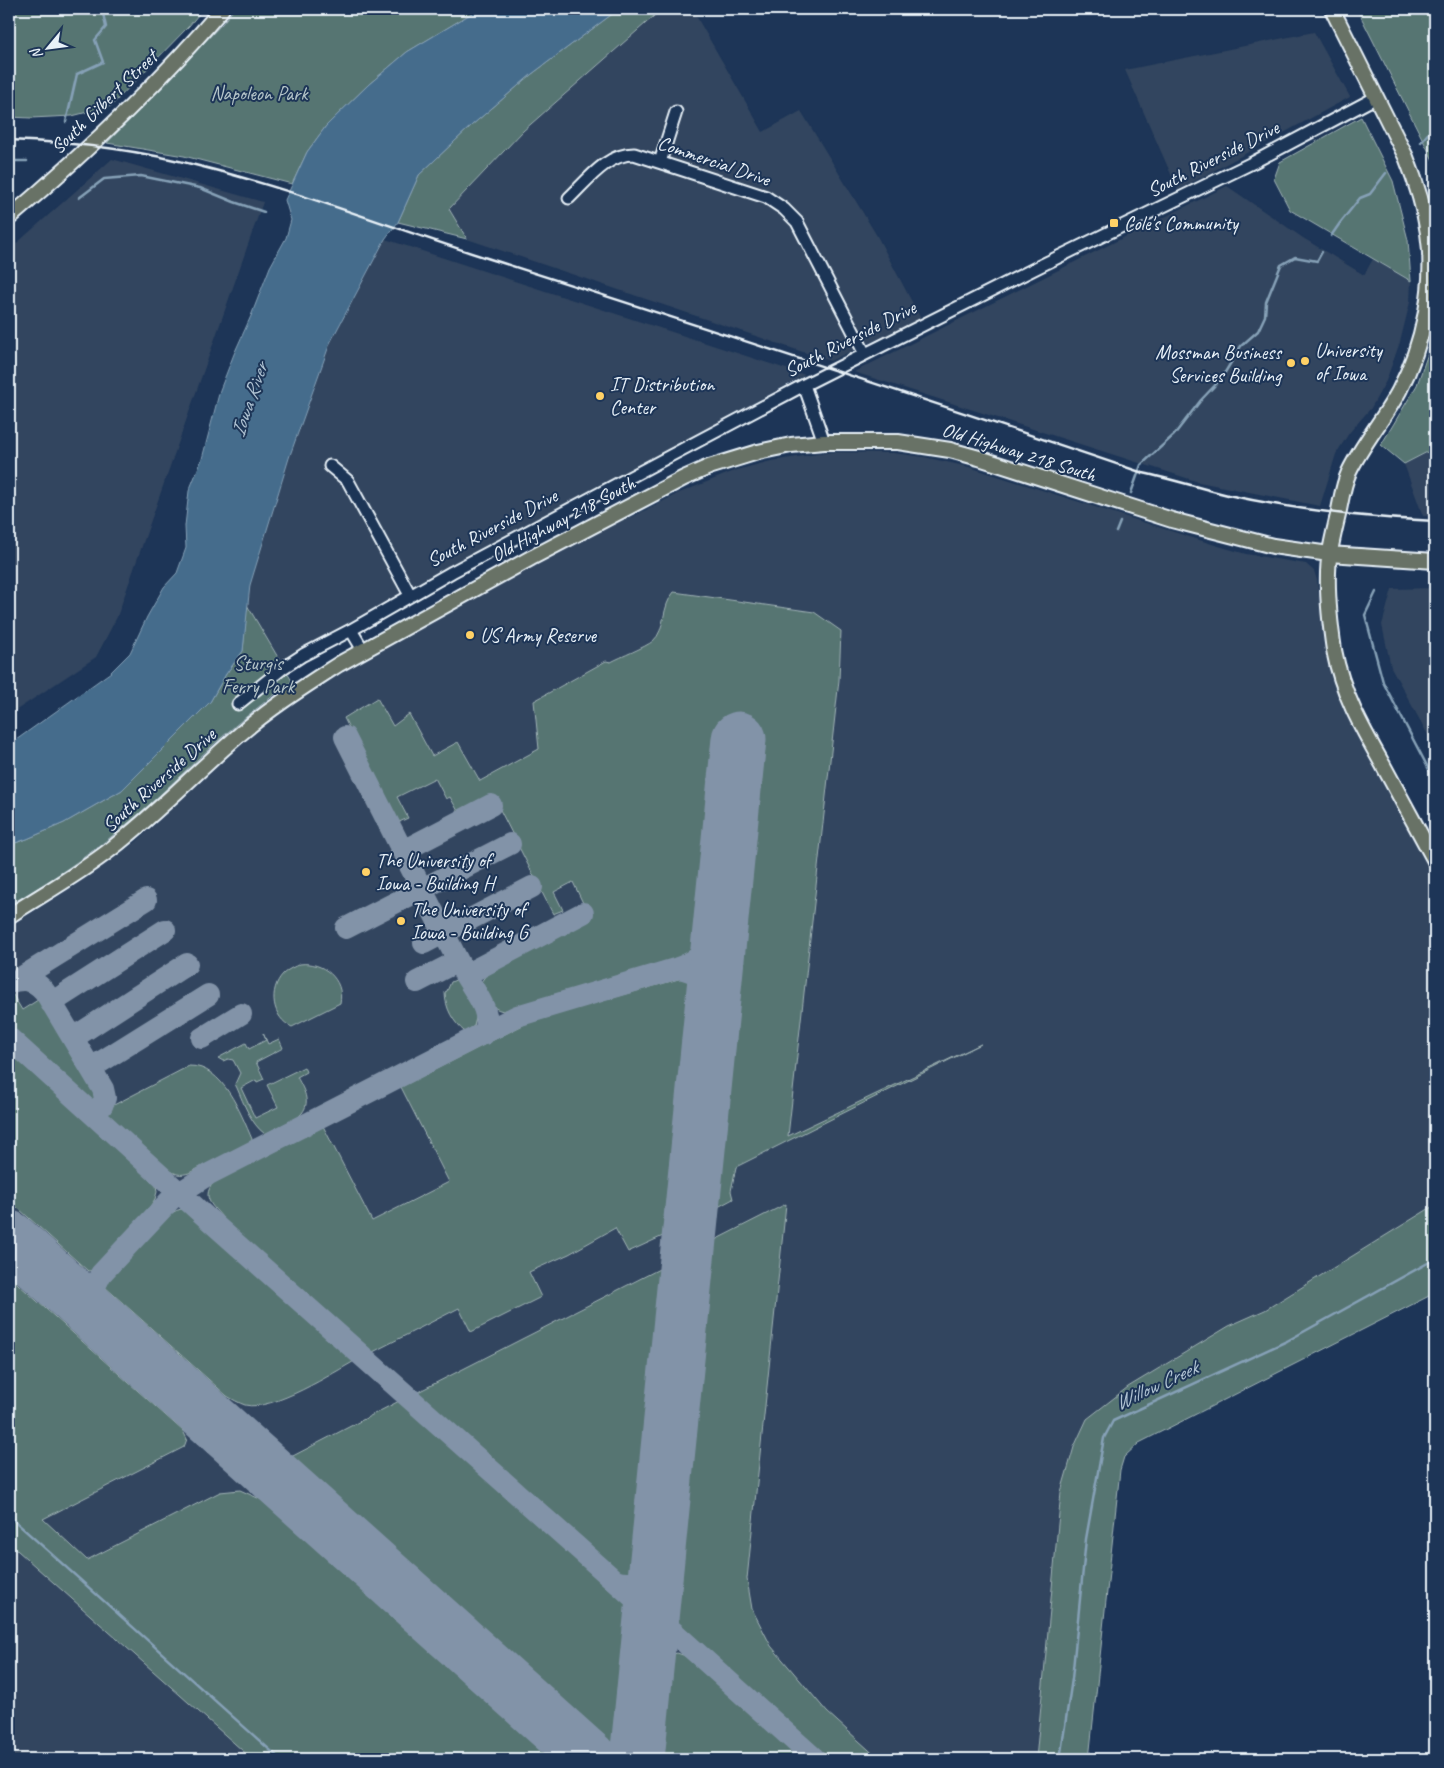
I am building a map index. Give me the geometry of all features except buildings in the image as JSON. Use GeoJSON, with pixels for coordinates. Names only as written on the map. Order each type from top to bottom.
{"type":"FeatureCollection","features":[{"type":"Feature","properties":{"kind":"main road","name":"South Gilbert Street"},"geometry":{"type":"LineString","coordinates":[[9,218],[138,99],[222,9]]}},
{"type":"Feature","properties":{"kind":"main road"},"geometry":{"type":"LineString","coordinates":[[1332,9],[1406,157],[1423,206],[1430,262],[1430,316],[1399,390],[1349,471],[1343,490],[1329,554],[1330,613],[1334,650],[1342,682],[1352,710],[1435,861]]}},
{"type":"Feature","properties":{"kind":"main road","name":"Old Highway 218 South"},"geometry":{"type":"LineString","coordinates":[[363,650],[530,558],[684,478],[709,467],[758,452],[791,445],[824,442],[898,442],[950,450],[1172,520],[1265,544],[1329,554],[1435,561]]}},
{"type":"Feature","properties":{"kind":"main road","name":"South Riverside Drive"},"geometry":{"type":"LineString","coordinates":[[9,916],[110,850],[159,809],[240,734],[294,694],[363,650]]}},
{"type":"Feature","properties":{"kind":"street","name":"South Riverside Drive"},"geometry":{"type":"LineString","coordinates":[[238,704],[283,668],[303,655],[351,630],[410,595],[804,385],[1254,162],[1375,98]]}},
{"type":"Feature","properties":{"kind":"street"},"geometry":{"type":"LineString","coordinates":[[660,162],[676,112]]}},
{"type":"Feature","properties":{"kind":"street","name":"Commercial Drive"},"geometry":{"type":"LineString","coordinates":[[569,198],[604,165],[618,156],[634,154],[762,195],[784,209],[796,222],[865,354]]}},
{"type":"Feature","properties":{"kind":"street"},"geometry":{"type":"LineString","coordinates":[[804,385],[824,442]]}},
{"type":"Feature","properties":{"kind":"street"},"geometry":{"type":"LineString","coordinates":[[330,466],[348,481],[410,595]]}},
{"type":"Feature","properties":{"kind":"street"},"geometry":{"type":"LineString","coordinates":[[351,630],[363,650]]}},
{"type":"Feature","properties":{"kind":"shaded area"},"geometry":{"type":"Polygon","coordinates":[[[662,9],[692,9],[763,132],[801,111],[877,236],[921,319],[830,361],[467,239],[449,209],[523,131],[662,9]]]}},
{"type":"Feature","properties":{"kind":"shaded area"},"geometry":{"type":"Polygon","coordinates":[[[1314,32],[1350,97],[1178,190],[1125,70],[1314,32]]]}},
{"type":"Feature","properties":{"kind":"shaded area"},"geometry":{"type":"Polygon","coordinates":[[[112,159],[263,202],[117,617],[96,657],[9,715],[9,250],[112,159]]]}},
{"type":"Feature","properties":{"kind":"shaded area"},"geometry":{"type":"Polygon","coordinates":[[[1227,186],[1303,238],[1364,275],[1373,259],[1411,281],[1410,302],[1400,342],[1386,381],[1371,408],[1349,433],[1336,454],[1320,506],[1199,482],[854,372],[1227,186]]]}},
{"type":"Feature","properties":{"kind":"shaded area"},"geometry":{"type":"Polygon","coordinates":[[[385,239],[805,375],[281,662],[247,605],[250,585],[289,458],[330,343],[385,239]]]}},
{"type":"Feature","properties":{"kind":"shaded area"},"geometry":{"type":"Polygon","coordinates":[[[1435,448],[1435,516],[1423,516],[1404,464],[1435,448]]]}},
{"type":"Feature","properties":{"kind":"shaded area"},"geometry":{"type":"Polygon","coordinates":[[[831,452],[893,453],[924,457],[969,467],[1246,554],[1306,564],[1314,571],[1317,580],[1324,640],[1345,709],[1435,876],[1435,1285],[1120,1448],[1086,1759],[9,1759],[9,927],[71,888],[136,842],[268,722],[347,668],[620,519],[632,517],[679,493],[737,470],[771,461],[831,452]]]}},
{"type":"Feature","properties":{"kind":"shaded area"},"geometry":{"type":"Polygon","coordinates":[[[1435,588],[1435,748],[1391,667],[1382,625],[1392,589],[1435,588]]]}},
{"type":"Feature","properties":{"kind":"green space"},"geometry":{"type":"Polygon","coordinates":[[[12,9],[203,9],[189,26],[111,106],[72,116],[31,118],[9,117],[9,24],[12,9]]]}},
{"type":"Feature","properties":{"kind":"green space","name":"Napoleon Park"},"geometry":{"type":"Polygon","coordinates":[[[234,9],[479,9],[407,52],[368,85],[326,126],[307,152],[292,184],[184,156],[107,143],[222,24],[234,9]]]}},
{"type":"Feature","properties":{"kind":"green space"},"geometry":{"type":"Polygon","coordinates":[[[619,9],[662,9],[523,131],[449,209],[467,239],[398,222],[419,175],[472,125],[532,74],[619,9]]]}},
{"type":"Feature","properties":{"kind":"green space"},"geometry":{"type":"Polygon","coordinates":[[[1357,9],[1435,9],[1435,169],[1434,162],[1357,9]]]}},
{"type":"Feature","properties":{"kind":"green space"},"geometry":{"type":"Polygon","coordinates":[[[1361,117],[1393,181],[1408,240],[1411,281],[1290,210],[1274,179],[1280,162],[1361,117]]]}},
{"type":"Feature","properties":{"kind":"green space"},"geometry":{"type":"Polygon","coordinates":[[[1435,333],[1435,448],[1404,464],[1381,445],[1417,385],[1435,333]]]}},
{"type":"Feature","properties":{"kind":"green space"},"geometry":{"type":"Polygon","coordinates":[[[674,592],[814,612],[841,631],[839,680],[788,1136],[981,1044],[736,1167],[731,1191],[733,1199],[705,1214],[753,727],[725,723],[704,936],[697,945],[686,954],[672,960],[503,1011],[491,1005],[478,986],[486,975],[591,920],[573,882],[554,892],[563,910],[553,914],[493,796],[459,813],[450,797],[446,799],[435,778],[397,797],[408,818],[397,823],[344,718],[377,698],[393,726],[409,714],[432,756],[458,742],[480,781],[539,749],[534,701],[606,661],[611,662],[653,641],[660,631],[667,604],[674,592]]]}},
{"type":"Feature","properties":{"kind":"green space","name":"Sturgis Ferry Park"},"geometry":{"type":"Polygon","coordinates":[[[247,605],[292,681],[208,749],[109,839],[67,869],[9,906],[9,845],[64,823],[122,790],[210,702],[226,674],[243,651],[247,605]]]}},
{"type":"Feature","properties":{"kind":"green space"},"geometry":{"type":"Polygon","coordinates":[[[300,964],[316,965],[330,973],[339,986],[341,994],[340,1003],[292,1027],[285,1023],[276,1010],[274,995],[278,981],[283,974],[300,964]]]}},
{"type":"Feature","properties":{"kind":"green space"},"geometry":{"type":"Polygon","coordinates":[[[682,978],[693,983],[699,993],[676,1230],[628,1252],[615,1228],[569,1254],[529,1272],[541,1297],[471,1332],[459,1308],[371,1353],[226,1224],[209,1200],[209,1189],[214,1182],[323,1126],[372,1221],[449,1182],[401,1087],[529,1022],[682,978]]]}},
{"type":"Feature","properties":{"kind":"green space"},"geometry":{"type":"Polygon","coordinates":[[[458,979],[465,987],[476,1008],[474,1026],[465,1032],[450,1014],[445,998],[445,992],[451,982],[458,979]]]}},
{"type":"Feature","properties":{"kind":"green space"},"geometry":{"type":"Polygon","coordinates":[[[10,990],[22,1010],[41,998],[96,1089],[98,1096],[94,1102],[88,1099],[9,1029],[10,990]]]}},
{"type":"Feature","properties":{"kind":"green space"},"geometry":{"type":"Polygon","coordinates":[[[263,1033],[268,1044],[279,1039],[283,1048],[256,1062],[264,1079],[257,1082],[256,1080],[241,1088],[255,1118],[278,1107],[267,1085],[304,1067],[306,1072],[297,1077],[306,1098],[305,1108],[302,1113],[297,1118],[265,1134],[252,1119],[235,1084],[240,1073],[233,1060],[223,1061],[218,1058],[246,1043],[249,1049],[266,1040],[263,1033]]]}},
{"type":"Feature","properties":{"kind":"green space"},"geometry":{"type":"Polygon","coordinates":[[[9,1046],[135,1160],[156,1185],[155,1199],[141,1220],[96,1270],[88,1271],[9,1200],[9,1046]]]}},
{"type":"Feature","properties":{"kind":"green space"},"geometry":{"type":"Polygon","coordinates":[[[189,1066],[201,1068],[212,1073],[221,1082],[236,1105],[252,1139],[251,1142],[189,1173],[177,1174],[152,1158],[111,1121],[108,1115],[110,1107],[189,1066]]]}},
{"type":"Feature","properties":{"kind":"green space"},"geometry":{"type":"Polygon","coordinates":[[[786,1204],[747,1579],[752,1609],[771,1646],[827,1712],[879,1759],[824,1759],[678,1628],[670,1620],[671,1611],[668,1611],[667,1606],[703,1246],[786,1204]]]}},
{"type":"Feature","properties":{"kind":"green space"},"geometry":{"type":"Polygon","coordinates":[[[1435,1205],[1435,1293],[1139,1443],[1124,1457],[1120,1470],[1089,1759],[1036,1759],[1061,1492],[1074,1447],[1087,1419],[1128,1387],[1229,1326],[1265,1310],[1435,1205]]]}},
{"type":"Feature","properties":{"kind":"green space"},"geometry":{"type":"Polygon","coordinates":[[[181,1209],[208,1226],[358,1359],[318,1382],[271,1403],[257,1406],[245,1405],[227,1396],[105,1287],[105,1281],[140,1240],[161,1220],[181,1209]]]}},
{"type":"Feature","properties":{"kind":"green space"},"geometry":{"type":"Polygon","coordinates":[[[673,1262],[643,1562],[641,1566],[638,1566],[637,1572],[624,1575],[603,1560],[416,1393],[673,1262]]]}},
{"type":"Feature","properties":{"kind":"green space"},"geometry":{"type":"Polygon","coordinates":[[[9,1276],[183,1431],[187,1439],[184,1447],[43,1519],[87,1560],[220,1492],[240,1490],[260,1499],[561,1759],[252,1759],[9,1543],[9,1276]]]}},
{"type":"Feature","properties":{"kind":"green space"},"geometry":{"type":"Polygon","coordinates":[[[403,1399],[634,1608],[633,1616],[637,1617],[623,1759],[619,1759],[418,1573],[289,1458],[403,1399]]]}},
{"type":"Feature","properties":{"kind":"green space"},"geometry":{"type":"Polygon","coordinates":[[[677,1653],[701,1667],[805,1759],[651,1759],[661,1666],[663,1661],[666,1662],[667,1656],[677,1653]]]}},
{"type":"Feature","properties":{"kind":"water","name":"Iowa River"},"geometry":{"type":"Polygon","coordinates":[[[479,9],[619,9],[532,74],[472,125],[419,175],[398,222],[385,239],[330,343],[289,458],[250,585],[243,651],[226,674],[210,702],[122,790],[64,823],[9,845],[9,745],[111,672],[130,653],[164,587],[177,573],[186,548],[185,526],[189,491],[202,459],[220,390],[270,267],[286,238],[291,220],[285,200],[307,152],[326,126],[368,85],[407,52],[479,9]]]}},
{"type":"Feature","properties":{"kind":"waterway"},"geometry":{"type":"LineString","coordinates":[[66,122],[77,74],[103,62],[95,40],[106,27],[102,9]]}},
{"type":"Feature","properties":{"kind":"waterway"},"geometry":{"type":"LineString","coordinates":[[1421,142],[1435,125]]}},
{"type":"Feature","properties":{"kind":"waterway"},"geometry":{"type":"LineString","coordinates":[[9,161],[27,161]]}},
{"type":"Feature","properties":{"kind":"waterway"},"geometry":{"type":"LineString","coordinates":[[1331,236],[1360,198],[1370,194],[1386,173]]}},
{"type":"Feature","properties":{"kind":"waterway"},"geometry":{"type":"LineString","coordinates":[[79,198],[104,179],[141,176],[200,188],[264,212]]}},
{"type":"Feature","properties":{"kind":"waterway"},"geometry":{"type":"LineString","coordinates":[[1131,493],[1141,465],[1174,435],[1201,400],[1221,379],[1241,346],[1258,331],[1265,316],[1266,302],[1281,265],[1295,257],[1317,261],[1322,252]]}},
{"type":"Feature","properties":{"kind":"waterway"},"geometry":{"type":"LineString","coordinates":[[1116,532],[1120,522]]}},
{"type":"Feature","properties":{"kind":"waterway","name":"Willow Creek"},"geometry":{"type":"LineString","coordinates":[[1376,592],[1365,615],[1383,682],[1435,781]]}},
{"type":"Feature","properties":{"kind":"waterway","name":"Willow Creek"},"geometry":{"type":"LineString","coordinates":[[1060,1759],[1072,1679],[1086,1539],[1104,1438],[1113,1421],[1287,1341],[1435,1259]]}},
{"type":"Feature","properties":{"kind":"waterway"},"geometry":{"type":"LineString","coordinates":[[9,1516],[280,1759]]}},
{"type":"Feature","properties":{"kind":"taxiway"},"geometry":{"type":"LineString","coordinates":[[345,737],[465,975],[482,1003],[487,1019],[484,1034]]}},
{"type":"Feature","properties":{"kind":"taxiway"},"geometry":{"type":"LineString","coordinates":[[403,851],[491,805]]}},
{"type":"Feature","properties":{"kind":"taxiway"},"geometry":{"type":"LineString","coordinates":[[346,928],[510,844]]}},
{"type":"Feature","properties":{"kind":"taxiway"},"geometry":{"type":"LineString","coordinates":[[106,1326],[95,1311],[93,1297],[95,1286],[101,1274],[173,1197],[209,1174],[517,1016],[678,968],[700,956],[707,949],[716,931],[726,845]]}},
{"type":"Feature","properties":{"kind":"taxiway"},"geometry":{"type":"LineString","coordinates":[[424,943],[532,887]]}},
{"type":"Feature","properties":{"kind":"taxiway"},"geometry":{"type":"LineString","coordinates":[[17,980],[146,900]]}},
{"type":"Feature","properties":{"kind":"taxiway"},"geometry":{"type":"LineString","coordinates":[[465,975],[583,913]]}},
{"type":"Feature","properties":{"kind":"taxiway"},"geometry":{"type":"LineString","coordinates":[[51,1003],[165,930]]}},
{"type":"Feature","properties":{"kind":"taxiway"},"geometry":{"type":"LineString","coordinates":[[417,982],[458,961]]}},
{"type":"Feature","properties":{"kind":"taxiway"},"geometry":{"type":"LineString","coordinates":[[73,1038],[187,964]]}},
{"type":"Feature","properties":{"kind":"taxiway"},"geometry":{"type":"LineString","coordinates":[[678,968],[697,975],[709,990],[711,1003],[703,1079]]}},
{"type":"Feature","properties":{"kind":"taxiway"},"geometry":{"type":"LineString","coordinates":[[9,983],[20,980],[30,981],[39,986],[47,995],[103,1089],[105,1098],[102,1106],[94,1110],[87,1109]]}},
{"type":"Feature","properties":{"kind":"taxiway"},"geometry":{"type":"LineString","coordinates":[[91,1068],[208,995]]}},
{"type":"Feature","properties":{"kind":"taxiway"},"geometry":{"type":"LineString","coordinates":[[202,1038],[241,1014]]}},
{"type":"Feature","properties":{"kind":"taxiway"},"geometry":{"type":"LineString","coordinates":[[9,1038],[207,1218],[641,1604],[647,1613],[649,1625],[642,1700]]}},
{"type":"Feature","properties":{"kind":"taxiway"},"geometry":{"type":"LineString","coordinates":[[615,1581],[629,1583],[641,1580],[654,1567],[663,1484]]}},
{"type":"Feature","properties":{"kind":"taxiway"},"geometry":{"type":"LineString","coordinates":[[662,1527],[655,1606],[660,1620],[815,1759]]}},
{"type":"Feature","properties":{"kind":"runway"},"geometry":{"type":"LineString","coordinates":[[637,1759],[739,739]]}},
{"type":"Feature","properties":{"kind":"runway"},"geometry":{"type":"LineString","coordinates":[[9,1238],[590,1759]]}},
{"type":"Feature","properties":{"kind":"railway"},"geometry":{"type":"LineString","coordinates":[[9,140],[82,145],[155,156],[275,187],[1143,473],[1228,495],[1279,505],[1383,518],[1435,521]]}},
{"type":"Feature","properties":{"kind":"place","name":"Cole's Community"},"geometry":{"type":"Point","coordinates":[1114,223]}},
{"type":"Feature","properties":{"kind":"place","name":"University of Iowa"},"geometry":{"type":"Point","coordinates":[1305,361]}},
{"type":"Feature","properties":{"kind":"place","name":"Mossman Business Services Building"},"geometry":{"type":"Point","coordinates":[1291,363]}},
{"type":"Feature","properties":{"kind":"place","name":"IT Distribution Center"},"geometry":{"type":"Point","coordinates":[600,396]}},
{"type":"Feature","properties":{"kind":"place","name":"US Army Reserve"},"geometry":{"type":"Point","coordinates":[470,635]}},
{"type":"Feature","properties":{"kind":"place","name":"The University of Iowa - Building H"},"geometry":{"type":"Point","coordinates":[366,872]}},
{"type":"Feature","properties":{"kind":"place","name":"The University of Iowa - Building G"},"geometry":{"type":"Point","coordinates":[401,921]}}]}
